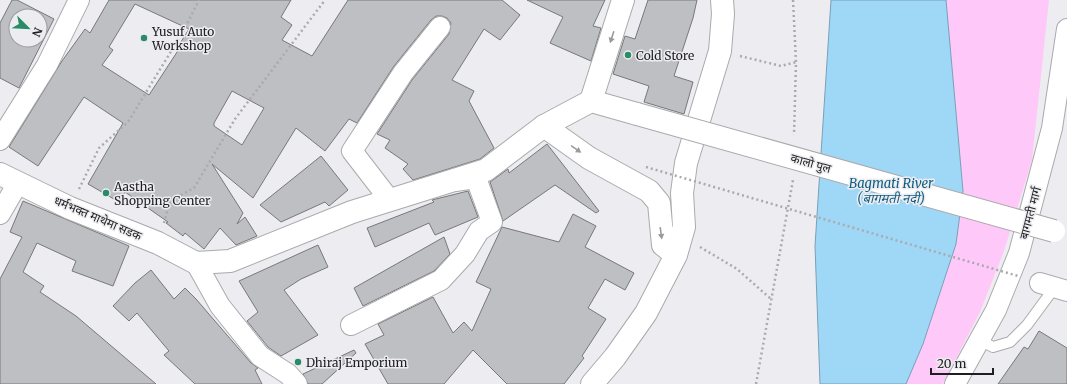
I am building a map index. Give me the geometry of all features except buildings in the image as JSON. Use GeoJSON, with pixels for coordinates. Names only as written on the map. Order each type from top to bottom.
{"type":"FeatureCollection","features":[{"type":"Feature","properties":{"kind":"main road"},"geometry":{"type":"LineString","coordinates":[[196,263],[230,261],[352,212],[389,199],[455,181],[486,170],[544,126],[591,101],[624,0]]}},
{"type":"Feature","properties":{"kind":"main road"},"geometry":{"type":"LineString","coordinates":[[592,384],[615,357],[646,314],[678,246],[684,227],[682,193],[686,163],[720,51],[723,14],[722,0]]}},
{"type":"Feature","properties":{"kind":"main road","name":"कालो पुल"},"geometry":{"type":"LineString","coordinates":[[591,101],[1061,233]]}},
{"type":"Feature","properties":{"kind":"main road"},"geometry":{"type":"LineString","coordinates":[[544,126],[589,158],[649,191],[659,203],[663,245],[678,246]]}},
{"type":"Feature","properties":{"kind":"main road","name":"धर्मभक्त माथेमा सडक"},"geometry":{"type":"LineString","coordinates":[[9,179],[70,208],[158,243],[196,263]]}},
{"type":"Feature","properties":{"kind":"street"},"geometry":{"type":"LineString","coordinates":[[0,140],[47,65],[79,0]]}},
{"type":"Feature","properties":{"kind":"street"},"geometry":{"type":"LineString","coordinates":[[389,199],[352,151],[403,73],[440,27]]}},
{"type":"Feature","properties":{"kind":"street","name":"बागमती मार्ग"},"geometry":{"type":"LineString","coordinates":[[955,384],[996,310],[1019,253],[1052,128],[1067,29]]}},
{"type":"Feature","properties":{"kind":"street"},"geometry":{"type":"LineString","coordinates":[[351,325],[441,280],[465,254],[479,231],[492,222],[476,178],[455,181]]}},
{"type":"Feature","properties":{"kind":"street"},"geometry":{"type":"LineString","coordinates":[[0,214],[9,179]]}},
{"type":"Feature","properties":{"kind":"street"},"geometry":{"type":"LineString","coordinates":[[196,263],[220,306],[260,356],[288,374],[297,384]]}},
{"type":"Feature","properties":{"kind":"lane"},"geometry":{"type":"LineString","coordinates":[[979,340],[993,347],[1010,342],[1027,325],[1054,287]]}},
{"type":"Feature","properties":{"kind":"path"},"geometry":{"type":"LineString","coordinates":[[70,208],[99,148],[128,122],[184,30],[199,0]]}},
{"type":"Feature","properties":{"kind":"path"},"geometry":{"type":"LineString","coordinates":[[158,243],[170,201],[194,188],[235,119],[325,0]]}},
{"type":"Feature","properties":{"kind":"path"},"geometry":{"type":"LineString","coordinates":[[793,0],[796,62],[794,139]]}},
{"type":"Feature","properties":{"kind":"path"},"geometry":{"type":"LineString","coordinates":[[720,51],[781,66],[796,62]]}},
{"type":"Feature","properties":{"kind":"path"},"geometry":{"type":"LineString","coordinates":[[646,167],[1018,276]]}},
{"type":"Feature","properties":{"kind":"path"},"geometry":{"type":"LineString","coordinates":[[756,384],[793,177]]}},
{"type":"Feature","properties":{"kind":"path"},"geometry":{"type":"LineString","coordinates":[[678,246],[738,268],[772,299]]}},
{"type":"Feature","properties":{"kind":"shaded area"},"geometry":{"type":"Polygon","coordinates":[[[946,0],[1049,0],[1032,160],[1004,251],[980,312],[943,384],[906,384],[923,344],[956,244],[963,191],[946,0]]]}},
{"type":"Feature","properties":{"kind":"water","name":"Bagmati River (बागमती नदी)"},"geometry":{"type":"Polygon","coordinates":[[[831,0],[946,0],[963,191],[956,244],[923,344],[906,384],[820,384],[815,246],[831,0]]]}},
{"type":"Feature","properties":{"kind":"place","name":"Yusuf Auto Workshop"},"geometry":{"type":"Point","coordinates":[144,38]}},
{"type":"Feature","properties":{"kind":"place","name":"Cold Store"},"geometry":{"type":"Point","coordinates":[628,55]}},
{"type":"Feature","properties":{"kind":"place","name":"Aastha Shopping Center"},"geometry":{"type":"Point","coordinates":[106,193]}},
{"type":"Feature","properties":{"kind":"place","name":"Dhiraj Emporium"},"geometry":{"type":"Point","coordinates":[298,362]}}]}
